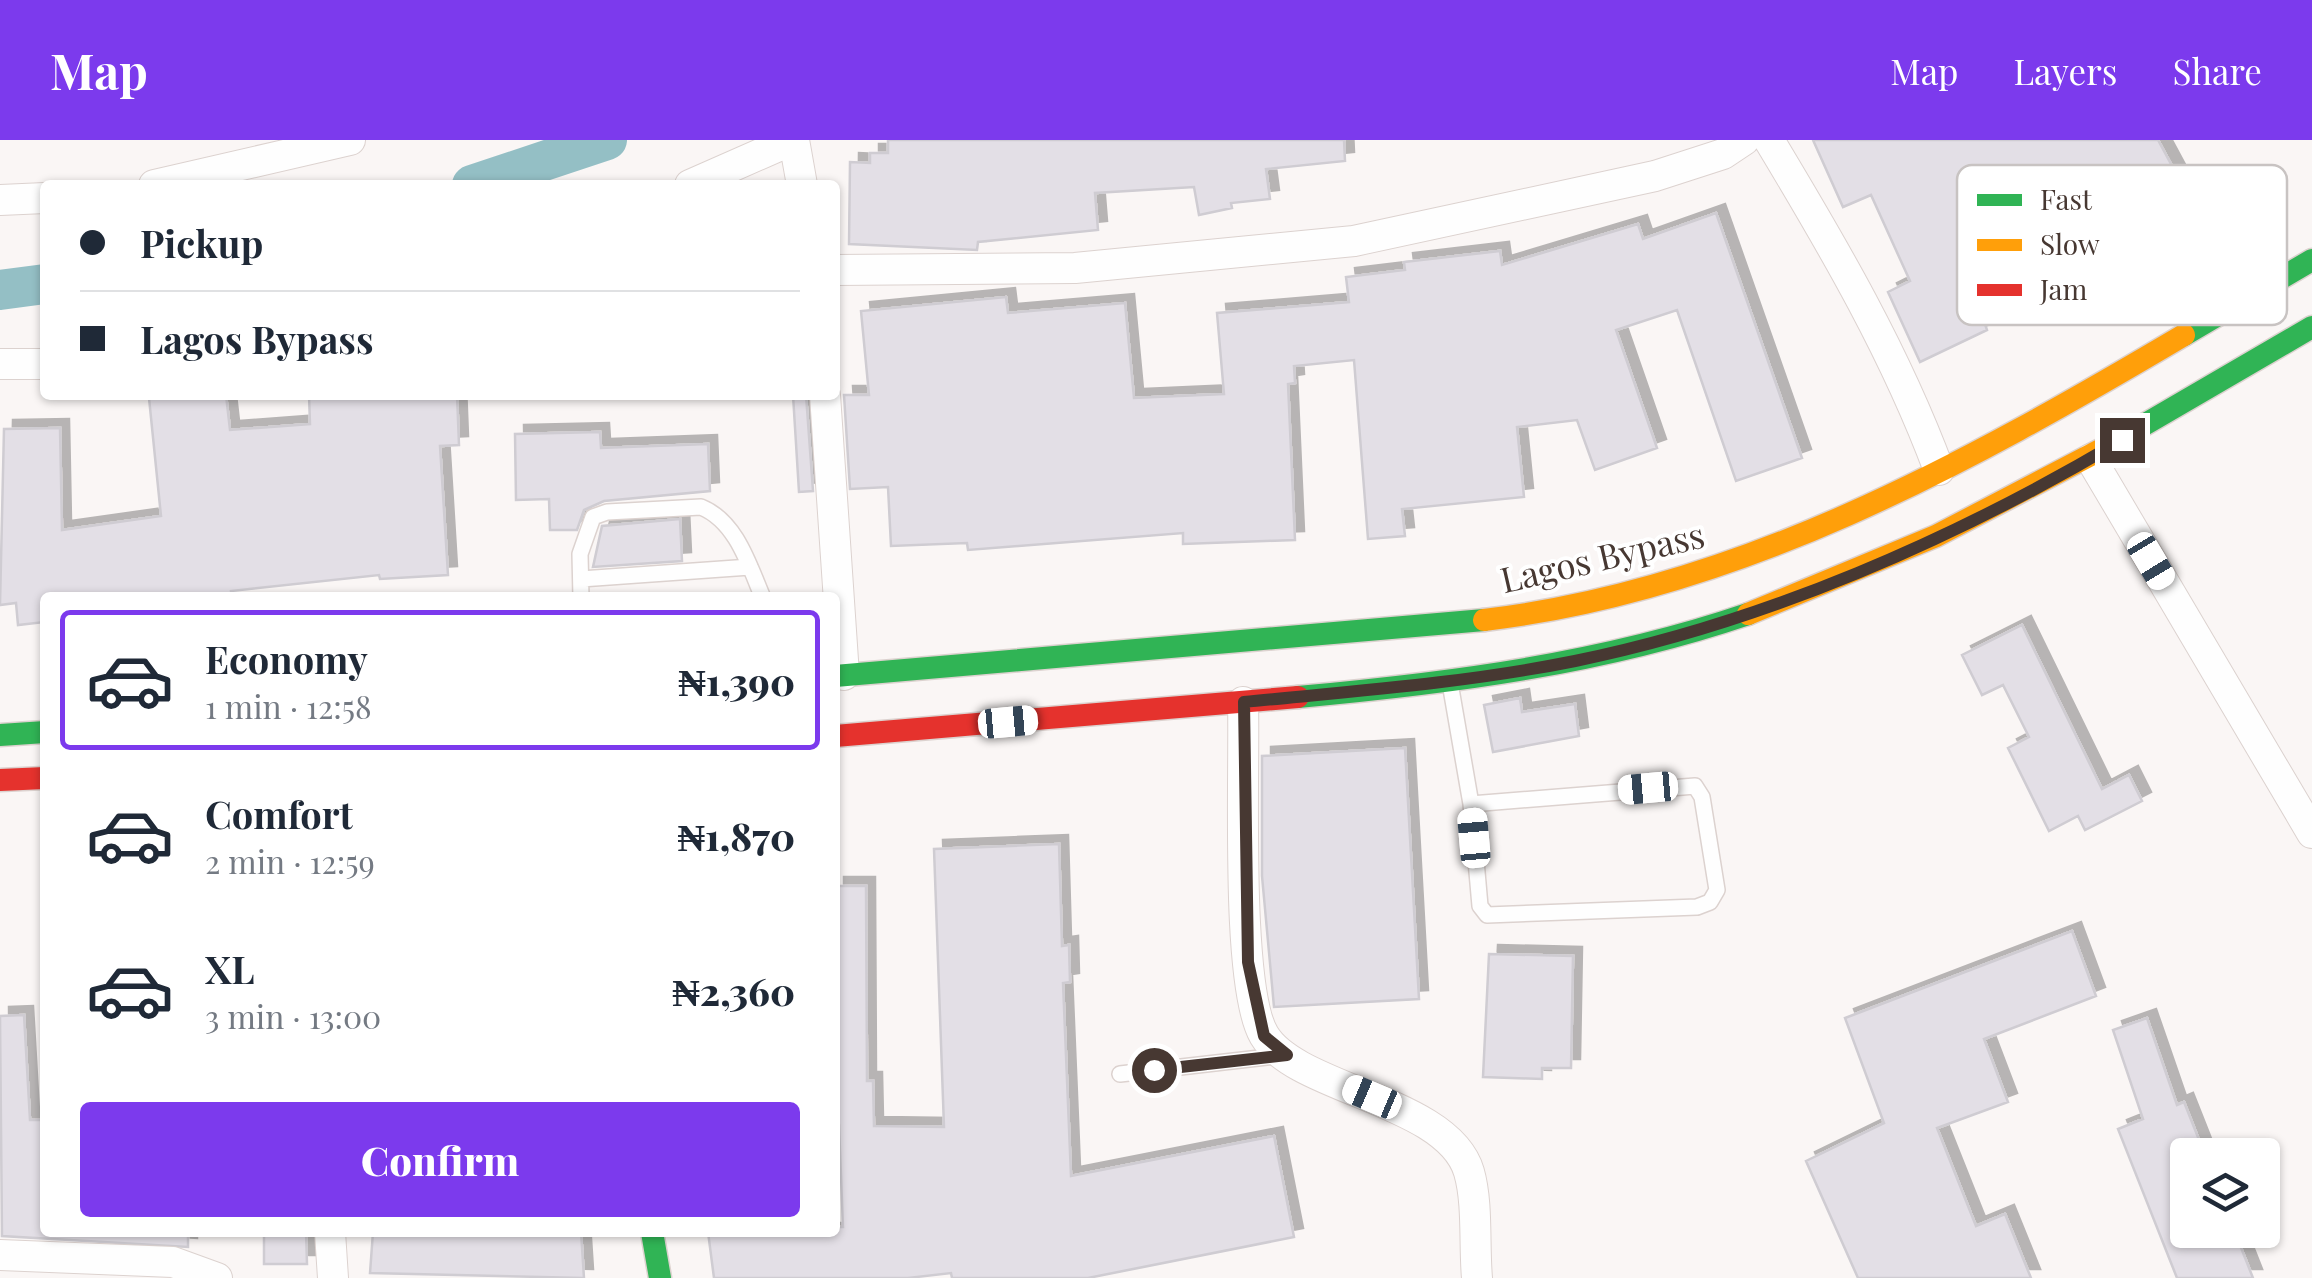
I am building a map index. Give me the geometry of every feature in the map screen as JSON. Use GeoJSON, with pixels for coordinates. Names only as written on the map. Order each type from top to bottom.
{"type":"FeatureCollection","features":[{"type":"Feature","properties":{"kind":"main road","name":"Lagos Bypass"},"geometry":{"type":"LineString","coordinates":[[2287,275],[2312,260]]}},
{"type":"Feature","properties":{"kind":"main road","name":"Lagos Bypass"},"geometry":{"type":"LineString","coordinates":[[840,676],[1442,626],[1562,608],[1681,580],[1813,531],[1939,470],[2052,413],[2202,325]]}},
{"type":"Feature","properties":{"kind":"main road"},"geometry":{"type":"LineString","coordinates":[[840,736],[1450,683],[1576,661],[1696,632],[1835,580],[1968,522],[2091,459],[2312,327]]}},
{"type":"Feature","properties":{"kind":"main road"},"geometry":{"type":"LineString","coordinates":[[0,735],[40,732]]}},
{"type":"Feature","properties":{"kind":"main road"},"geometry":{"type":"LineString","coordinates":[[0,780],[40,778]]}},
{"type":"Feature","properties":{"kind":"main road"},"geometry":{"type":"LineString","coordinates":[[653,1237],[660,1278]]}},
{"type":"Feature","properties":{"kind":"street"},"geometry":{"type":"LineString","coordinates":[[176,180],[350,140]]}},
{"type":"Feature","properties":{"kind":"street"},"geometry":{"type":"LineString","coordinates":[[701,180],[793,140],[801,180]]}},
{"type":"Feature","properties":{"kind":"street"},"geometry":{"type":"LineString","coordinates":[[840,270],[1075,268],[1354,240],[1655,176],[1723,154],[1744,140]]}},
{"type":"Feature","properties":{"kind":"street"},"geometry":{"type":"LineString","coordinates":[[1769,140],[1864,299],[1908,389],[1939,470]]}},
{"type":"Feature","properties":{"kind":"street"},"geometry":{"type":"LineString","coordinates":[[0,200],[40,198]]}},
{"type":"Feature","properties":{"kind":"street"},"geometry":{"type":"LineString","coordinates":[[0,364],[40,364]]}},
{"type":"Feature","properties":{"kind":"street"},"geometry":{"type":"LineString","coordinates":[[825,400],[836,592]]}},
{"type":"Feature","properties":{"kind":"street"},"geometry":{"type":"LineString","coordinates":[[2091,459],[2312,833]]}},
{"type":"Feature","properties":{"kind":"street"},"geometry":{"type":"LineString","coordinates":[[1244,702],[1248,962],[1264,1036],[1304,1067],[1406,1112],[1447,1140],[1469,1170],[1477,1278]]}},
{"type":"Feature","properties":{"kind":"street"},"geometry":{"type":"LineString","coordinates":[[330,1237],[334,1278]]}},
{"type":"Feature","properties":{"kind":"street"},"geometry":{"type":"LineString","coordinates":[[0,1255],[173,1262],[217,1278]]}},
{"type":"Feature","properties":{"kind":"lane"},"geometry":{"type":"LineString","coordinates":[[581,592],[585,531],[594,517],[607,512],[701,507],[716,513],[732,531],[760,592]]}},
{"type":"Feature","properties":{"kind":"lane"},"geometry":{"type":"LineString","coordinates":[[581,579],[750,567]]}},
{"type":"Feature","properties":{"kind":"lane"},"geometry":{"type":"LineString","coordinates":[[1450,683],[1471,804],[1480,906],[1488,915],[1697,907],[1710,902],[1716,890],[1702,797],[1695,786],[1471,804]]}},
{"type":"Feature","properties":{"kind":"lane"},"geometry":{"type":"LineString","coordinates":[[1120,1074],[1287,1055]]}},
{"type":"Feature","properties":{"kind":"building"},"geometry":{"type":"Polygon","coordinates":[[[888,140],[1344,140],[1345,161],[1266,169],[1270,199],[1231,203],[1232,208],[1199,215],[1194,187],[1095,193],[1098,230],[978,242],[977,250],[849,244],[850,162],[870,163],[870,153],[888,153],[888,140]]]}},
{"type":"Feature","properties":{"kind":"building"},"geometry":{"type":"Polygon","coordinates":[[[1813,140],[2158,140],[2171,165],[1957,165],[1957,325],[1985,325],[1987,330],[1920,362],[1888,292],[1910,281],[1871,195],[1843,207],[1813,140]]]}},
{"type":"Feature","properties":{"kind":"building"},"geometry":{"type":"Polygon","coordinates":[[[1716,213],[1802,458],[1736,481],[1677,310],[1616,330],[1657,448],[1595,470],[1577,420],[1517,427],[1524,497],[1402,509],[1405,536],[1368,539],[1354,360],[1294,366],[1295,383],[1288,384],[1295,540],[1183,544],[1183,533],[968,550],[967,543],[891,546],[888,487],[850,489],[844,395],[869,395],[861,311],[1006,297],[1008,313],[1125,303],[1134,398],[1224,394],[1217,313],[1349,302],[1346,277],[1405,270],[1404,262],[1500,251],[1502,265],[1638,224],[1643,239],[1716,213]]]}},
{"type":"Feature","properties":{"kind":"building"},"geometry":{"type":"Polygon","coordinates":[[[149,400],[227,400],[230,430],[310,424],[309,400],[457,400],[459,445],[440,446],[448,575],[380,579],[379,575],[231,592],[40,592],[40,623],[18,625],[16,603],[0,605],[4,429],[60,428],[62,530],[161,516],[149,400]]]}},
{"type":"Feature","properties":{"kind":"building"},"geometry":{"type":"Polygon","coordinates":[[[793,400],[806,400],[813,491],[799,492],[793,400]]]}},
{"type":"Feature","properties":{"kind":"building"},"geometry":{"type":"Polygon","coordinates":[[[600,432],[601,448],[708,444],[710,491],[604,501],[584,510],[577,530],[550,530],[549,499],[516,500],[515,434],[600,432]]]}},
{"type":"Feature","properties":{"kind":"building"},"geometry":{"type":"Polygon","coordinates":[[[680,519],[682,561],[593,567],[602,526],[680,519]]]}},
{"type":"Feature","properties":{"kind":"building"},"geometry":{"type":"Polygon","coordinates":[[[2022,625],[2102,789],[2129,775],[2142,801],[2085,830],[2078,816],[2049,831],[2008,748],[2029,737],[2003,685],[1982,695],[1962,655],[2022,625]]]}},
{"type":"Feature","properties":{"kind":"building"},"geometry":{"type":"Polygon","coordinates":[[[1520,698],[1522,712],[1575,704],[1579,736],[1493,752],[1484,705],[1520,698]]]}},
{"type":"Feature","properties":{"kind":"building"},"geometry":{"type":"Polygon","coordinates":[[[1405,748],[1419,999],[1274,1007],[1262,876],[1262,756],[1405,748]]]}},
{"type":"Feature","properties":{"kind":"building"},"geometry":{"type":"Polygon","coordinates":[[[1059,844],[1062,946],[1069,945],[1070,982],[1063,983],[1071,1176],[1274,1136],[1294,1237],[1088,1278],[952,1278],[951,1273],[908,1278],[714,1278],[709,1237],[840,1237],[843,1227],[840,886],[866,886],[867,1081],[873,1081],[874,1126],[944,1127],[934,849],[1059,844]]]}},
{"type":"Feature","properties":{"kind":"building"},"geometry":{"type":"Polygon","coordinates":[[[2072,931],[2096,996],[1984,1039],[2008,1102],[1937,1128],[1976,1226],[2005,1214],[2031,1278],[1858,1278],[1806,1161],[1884,1123],[1845,1018],[2072,931]]]}},
{"type":"Feature","properties":{"kind":"building"},"geometry":{"type":"Polygon","coordinates":[[[1489,954],[1573,956],[1571,1068],[1542,1068],[1542,1079],[1483,1077],[1489,954]]]}},
{"type":"Feature","properties":{"kind":"building"},"geometry":{"type":"Polygon","coordinates":[[[24,1015],[30,1120],[40,1120],[40,1237],[188,1237],[188,1247],[2,1236],[0,1016],[24,1015]]]}},
{"type":"Feature","properties":{"kind":"building"},"geometry":{"type":"Polygon","coordinates":[[[2147,1018],[2177,1105],[2184,1102],[2198,1138],[2170,1138],[2170,1248],[2241,1248],[2253,1278],[2177,1278],[2118,1129],[2143,1119],[2113,1030],[2147,1018]]]}},
{"type":"Feature","properties":{"kind":"building"},"geometry":{"type":"Polygon","coordinates":[[[264,1237],[306,1237],[307,1264],[264,1264],[264,1237]]]}},
{"type":"Feature","properties":{"kind":"building"},"geometry":{"type":"Polygon","coordinates":[[[373,1237],[581,1237],[584,1278],[370,1273],[373,1237]]]}},
{"type":"Feature","properties":{"kind":"waterway"},"geometry":{"type":"LineString","coordinates":[[487,180],[607,140]]}},
{"type":"Feature","properties":{"kind":"waterway"},"geometry":{"type":"LineString","coordinates":[[0,290],[40,285]]}},
{"type":"Feature","properties":{"kind":"traffic: fast"},"geometry":{"type":"LineString","coordinates":[[2287,275],[2312,260]]}},
{"type":"Feature","properties":{"kind":"traffic: fast"},"geometry":{"type":"LineString","coordinates":[[2184,335],[2201,325]]}},
{"type":"Feature","properties":{"kind":"traffic: fast"},"geometry":{"type":"LineString","coordinates":[[2106,447],[2312,327]]}},
{"type":"Feature","properties":{"kind":"traffic: fast"},"geometry":{"type":"LineString","coordinates":[[1298,697],[1412,685],[1581,659],[1748,614]]}},
{"type":"Feature","properties":{"kind":"traffic: fast"},"geometry":{"type":"LineString","coordinates":[[840,676],[1484,620]]}},
{"type":"Feature","properties":{"kind":"traffic: fast"},"geometry":{"type":"LineString","coordinates":[[0,735],[40,732]]}},
{"type":"Feature","properties":{"kind":"traffic: fast"},"geometry":{"type":"LineString","coordinates":[[653,1237],[660,1278]]}},
{"type":"Feature","properties":{"kind":"traffic: slow"},"geometry":{"type":"LineString","coordinates":[[1484,620],[1578,604],[1670,581],[1760,551],[1934,474],[2184,335]]}},
{"type":"Feature","properties":{"kind":"traffic: slow"},"geometry":{"type":"LineString","coordinates":[[1748,614],[1936,536],[2106,447]]}},
{"type":"Feature","properties":{"kind":"traffic: jam"},"geometry":{"type":"LineString","coordinates":[[840,736],[1298,697]]}},
{"type":"Feature","properties":{"kind":"traffic: jam"},"geometry":{"type":"LineString","coordinates":[[0,780],[40,778]]}},
{"type":"Feature","properties":{"kind":"route"},"geometry":{"type":"LineString","coordinates":[[1154,1070],[1287,1055],[1264,1036],[1248,962],[1244,702],[1450,683],[1576,661],[1696,632],[1835,580],[1968,522],[2122,440]]}}]}
